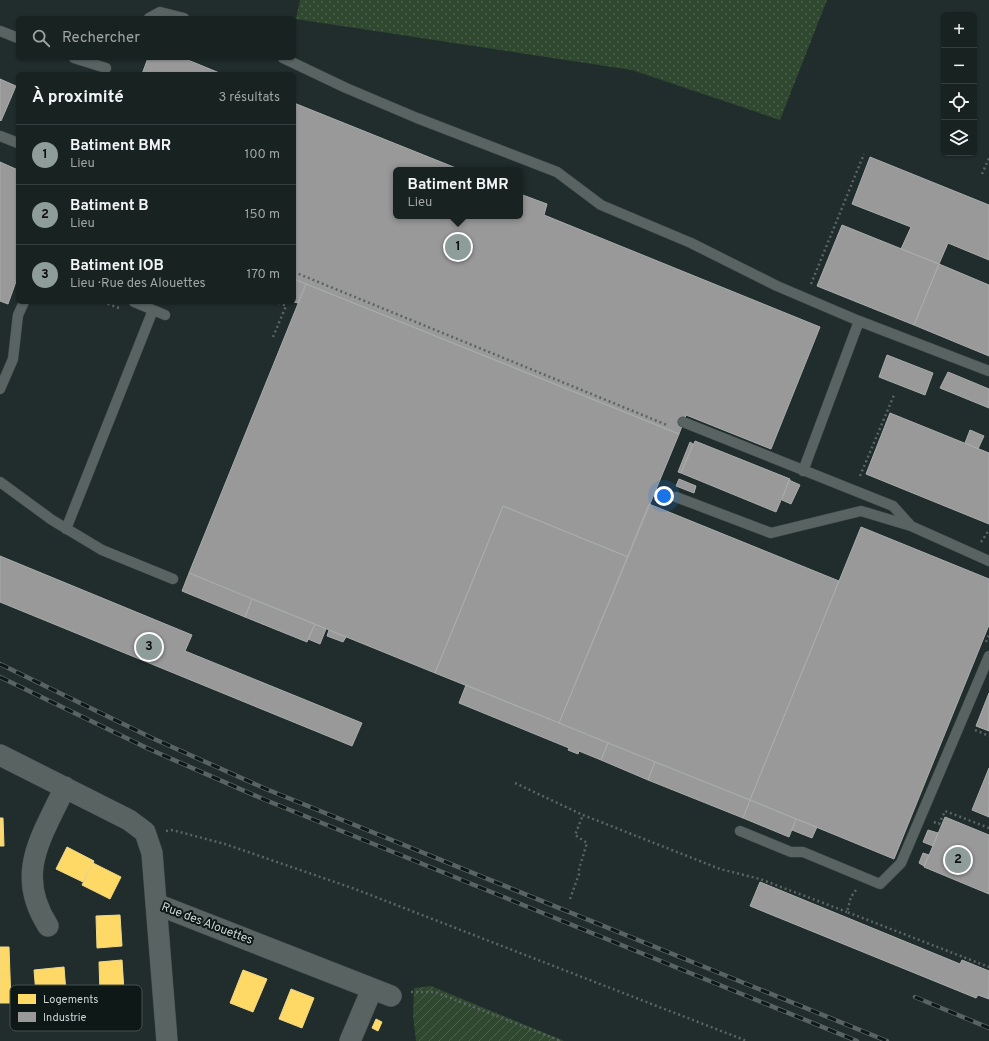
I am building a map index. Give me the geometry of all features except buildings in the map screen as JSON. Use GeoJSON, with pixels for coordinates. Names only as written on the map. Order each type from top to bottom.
{"type":"FeatureCollection","features":[{"type":"Feature","properties":{"kind":"street"},"geometry":{"type":"LineString","coordinates":[[0,755],[129,820],[145,832]]}},
{"type":"Feature","properties":{"kind":"street"},"geometry":{"type":"LineString","coordinates":[[48,926],[35,902],[31,871],[34,856],[65,787]]}},
{"type":"Feature","properties":{"kind":"street","name":"Rue des Alouettes"},"geometry":{"type":"LineString","coordinates":[[145,832],[152,853],[156,904],[382,992]]}},
{"type":"Feature","properties":{"kind":"street"},"geometry":{"type":"LineString","coordinates":[[156,904],[167,1041]]}},
{"type":"Feature","properties":{"kind":"street"},"geometry":{"type":"LineString","coordinates":[[350,1041],[382,992]]}},
{"type":"Feature","properties":{"kind":"lane"},"geometry":{"type":"LineString","coordinates":[[153,16],[160,12],[176,16]]}},
{"type":"Feature","properties":{"kind":"lane"},"geometry":{"type":"LineString","coordinates":[[0,31],[16,37]]}},
{"type":"Feature","properties":{"kind":"lane"},"geometry":{"type":"LineString","coordinates":[[81,60],[106,67]]}},
{"type":"Feature","properties":{"kind":"lane"},"geometry":{"type":"LineString","coordinates":[[287,60],[346,88],[417,118],[557,172],[601,205],[691,243],[777,286],[859,321],[989,371]]}},
{"type":"Feature","properties":{"kind":"lane"},"geometry":{"type":"LineString","coordinates":[[0,136],[16,142]]}},
{"type":"Feature","properties":{"kind":"lane"},"geometry":{"type":"LineString","coordinates":[[0,389],[14,359],[18,315],[23,304]]}},
{"type":"Feature","properties":{"kind":"lane"},"geometry":{"type":"LineString","coordinates":[[138,304],[165,315]]}},
{"type":"Feature","properties":{"kind":"lane"},"geometry":{"type":"LineString","coordinates":[[66,529],[152,310]]}},
{"type":"Feature","properties":{"kind":"lane"},"geometry":{"type":"LineString","coordinates":[[803,471],[859,321]]}},
{"type":"Feature","properties":{"kind":"lane"},"geometry":{"type":"LineString","coordinates":[[683,422],[893,506],[911,526]]}},
{"type":"Feature","properties":{"kind":"lane"},"geometry":{"type":"LineString","coordinates":[[0,482],[66,529],[102,550],[173,579]]}},
{"type":"Feature","properties":{"kind":"lane"},"geometry":{"type":"LineString","coordinates":[[676,497],[771,533],[861,511],[911,526],[989,561]]}},
{"type":"Feature","properties":{"kind":"lane"},"geometry":{"type":"LineString","coordinates":[[740,831],[791,852],[803,852],[880,884],[901,863],[989,656]]}},
{"type":"Feature","properties":{"kind":"path"},"geometry":{"type":"LineString","coordinates":[[811,284],[864,154]]}},
{"type":"Feature","properties":{"kind":"path"},"geometry":{"type":"LineString","coordinates":[[982,174],[989,158]]}},
{"type":"Feature","properties":{"kind":"path"},"geometry":{"type":"LineString","coordinates":[[296,273],[669,426]]}},
{"type":"Feature","properties":{"kind":"path"},"geometry":{"type":"LineString","coordinates":[[273,337],[286,306],[282,304]]}},
{"type":"Feature","properties":{"kind":"path"},"geometry":{"type":"LineString","coordinates":[[843,486],[859,478],[894,395]]}},
{"type":"Feature","properties":{"kind":"path"},"geometry":{"type":"LineString","coordinates":[[968,728],[989,736]]}},
{"type":"Feature","properties":{"kind":"path"},"geometry":{"type":"LineString","coordinates":[[515,784],[583,815],[720,869],[760,879],[846,912]]}},
{"type":"Feature","properties":{"kind":"path"},"geometry":{"type":"LineString","coordinates":[[938,824],[945,811],[989,828]]}},
{"type":"Feature","properties":{"kind":"path"},"geometry":{"type":"LineString","coordinates":[[570,899],[579,874],[579,869],[587,843],[575,834],[583,815]]}},
{"type":"Feature","properties":{"kind":"path"},"geometry":{"type":"LineString","coordinates":[[145,832],[172,830],[225,844],[355,889],[747,1041]]}},
{"type":"Feature","properties":{"kind":"path"},"geometry":{"type":"LineString","coordinates":[[382,992],[435,992],[560,1041]]}},
{"type":"Feature","properties":{"kind":"green space"},"geometry":{"type":"Polygon","coordinates":[[[300,0],[827,0],[780,120],[632,70],[296,19],[300,0]]]}},
{"type":"Feature","properties":{"kind":"green space"},"geometry":{"type":"Polygon","coordinates":[[[431,986],[564,1041],[416,1041],[413,1016],[414,988],[431,986]]]}},
{"type":"Feature","properties":{"kind":"railway"},"geometry":{"type":"LineString","coordinates":[[0,664],[152,738],[266,789],[887,1041]]}},
{"type":"Feature","properties":{"kind":"railway"},"geometry":{"type":"LineString","coordinates":[[0,677],[149,749],[263,799],[857,1041]]}},
{"type":"Feature","properties":{"kind":"railway"},"geometry":{"type":"LineString","coordinates":[[915,997],[989,1028]]}},
{"type":"Feature","properties":{"kind":"place","name":"Batiment BMR"},"geometry":{"type":"Point","coordinates":[458,247]}},
{"type":"Feature","properties":{"kind":"place","name":"Batiment IOB"},"geometry":{"type":"Point","coordinates":[149,647]}},
{"type":"Feature","properties":{"kind":"place","name":"Batiment B"},"geometry":{"type":"Point","coordinates":[958,860]}}]}
